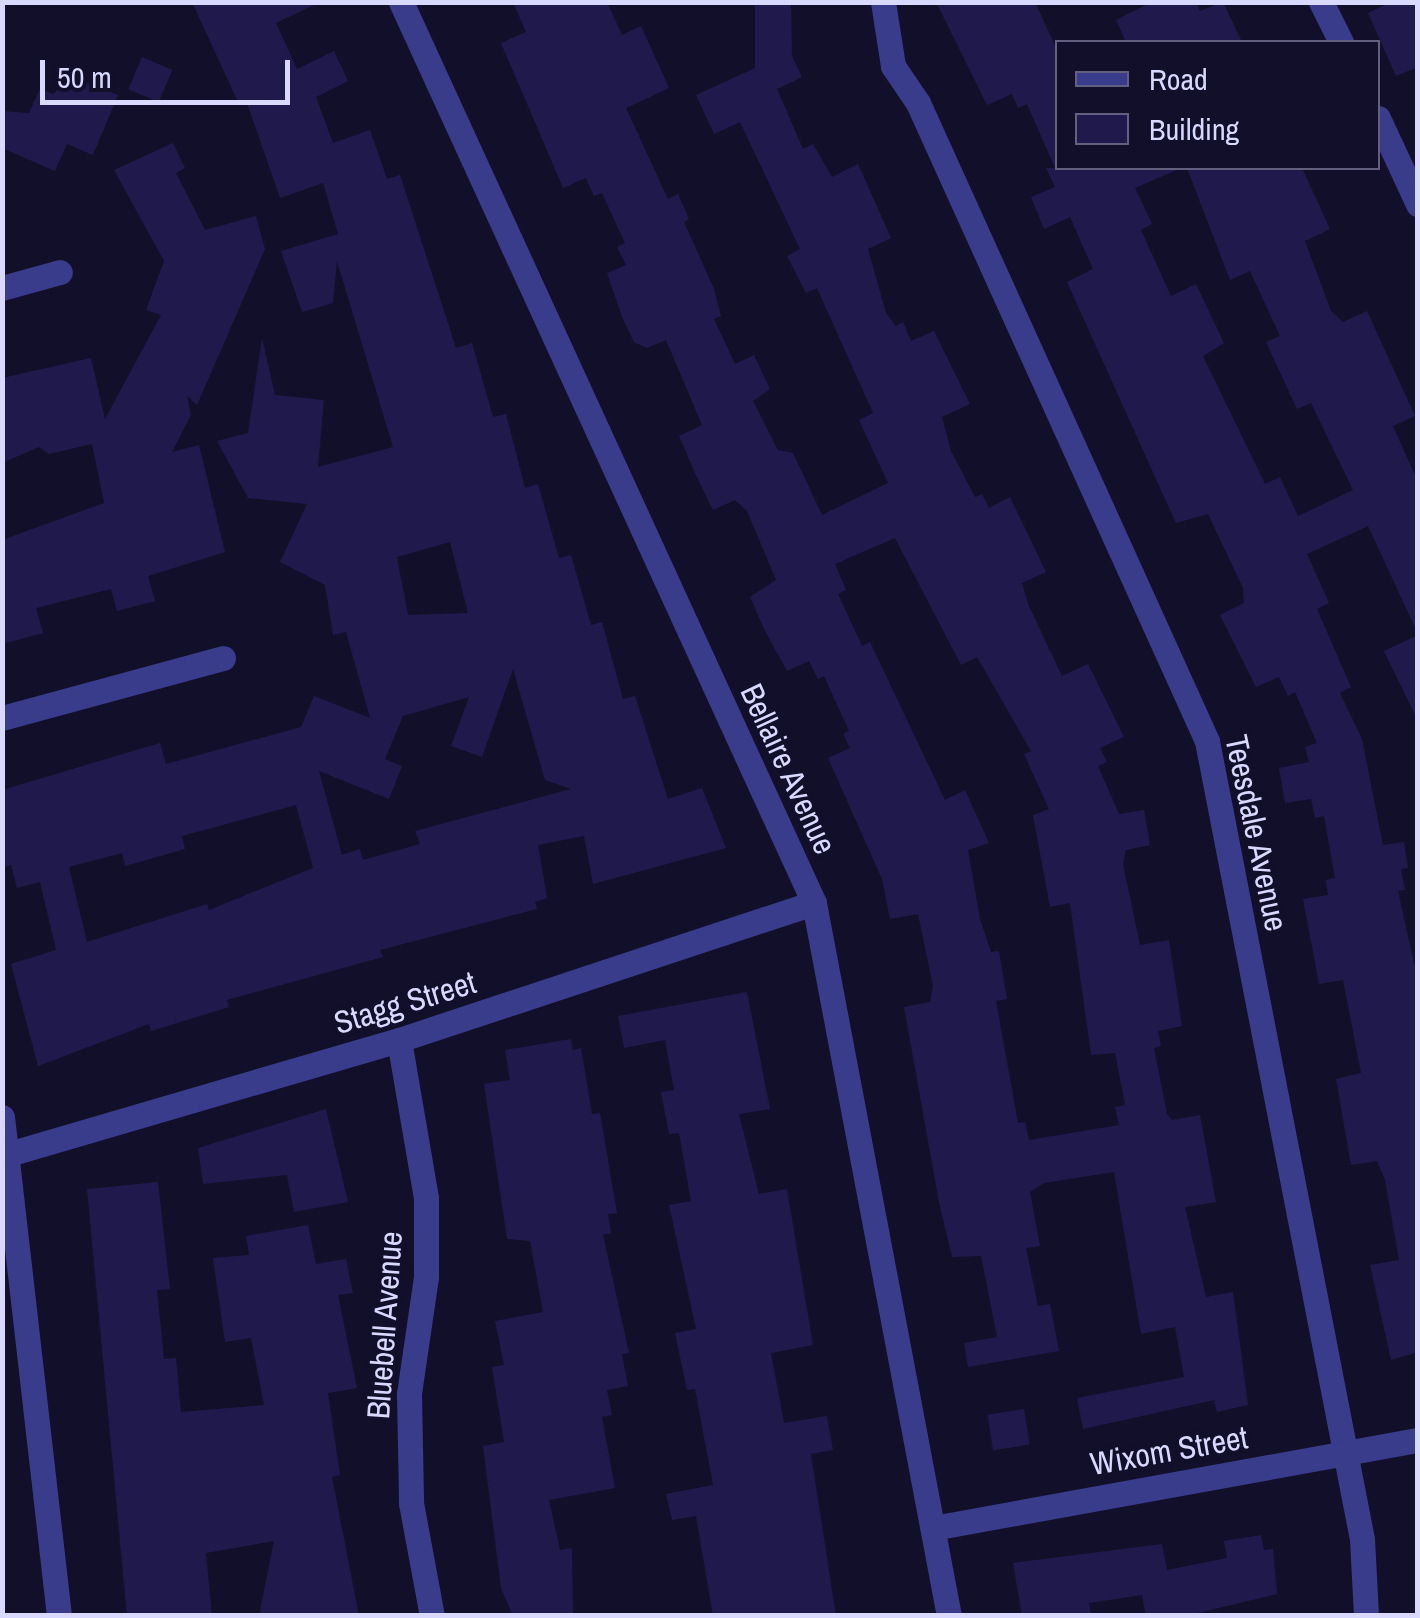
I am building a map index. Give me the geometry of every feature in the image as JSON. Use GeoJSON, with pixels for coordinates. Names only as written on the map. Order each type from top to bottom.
{"type":"FeatureCollection","features":[{"type":"Feature","properties":{"kind":"street","name":"Bellaire Avenue"},"geometry":{"type":"LineString","coordinates":[[401,2],[814,903],[949,1616]]}},
{"type":"Feature","properties":{"kind":"street","name":"Teesdale Avenue"},"geometry":{"type":"LineString","coordinates":[[883,2],[894,66],[918,103],[1207,741],[1342,1452],[1362,1539],[1366,1616]]}},
{"type":"Feature","properties":{"kind":"street"},"geometry":{"type":"LineString","coordinates":[[1321,2],[1340,40]]}},
{"type":"Feature","properties":{"kind":"street"},"geometry":{"type":"LineString","coordinates":[[1380,121],[1408,158],[1418,204]]}},
{"type":"Feature","properties":{"kind":"street"},"geometry":{"type":"LineString","coordinates":[[2,288],[60,272]]}},
{"type":"Feature","properties":{"kind":"street"},"geometry":{"type":"LineString","coordinates":[[2,718],[222,658]]}},
{"type":"Feature","properties":{"kind":"street","name":"Stagg Street"},"geometry":{"type":"LineString","coordinates":[[12,1152],[399,1040],[814,903]]}},
{"type":"Feature","properties":{"kind":"street","name":"Bluebell Avenue"},"geometry":{"type":"LineString","coordinates":[[399,1040],[426,1198],[410,1467],[432,1616]]}},
{"type":"Feature","properties":{"kind":"street"},"geometry":{"type":"LineString","coordinates":[[2,1117],[12,1152],[59,1616]]}},
{"type":"Feature","properties":{"kind":"street","name":"Wixom Street"},"geometry":{"type":"LineString","coordinates":[[933,1528],[1418,1440]]}},
{"type":"Feature","properties":{"kind":"building"},"geometry":{"type":"Polygon","coordinates":[[[192,2],[320,2],[276,23],[297,69],[334,51],[348,81],[316,97],[333,143],[370,130],[387,179],[400,175],[456,348],[472,343],[493,417],[506,414],[525,488],[538,484],[559,558],[571,555],[591,625],[602,622],[623,699],[635,696],[668,799],[702,788],[726,848],[593,884],[584,836],[538,845],[547,898],[535,902],[537,909],[380,950],[383,957],[227,1000],[229,1007],[151,1031],[149,1024],[38,1066],[11,964],[56,950],[40,882],[17,888],[11,865],[2,868],[2,790],[160,743],[166,764],[301,727],[314,696],[370,718],[346,632],[333,635],[325,585],[280,562],[307,504],[248,498],[217,441],[248,433],[262,338],[275,395],[324,400],[318,467],[393,447],[337,261],[333,303],[302,312],[281,251],[338,234],[323,183],[280,198],[246,100],[239,104],[192,2]],[[450,542],[397,557],[408,615],[468,613],[450,542]],[[513,669],[482,757],[451,746],[469,697],[403,716],[385,759],[402,766],[389,799],[319,771],[342,855],[360,849],[363,860],[420,844],[415,831],[571,789],[545,780],[513,669]],[[296,805],[182,836],[185,849],[125,866],[122,853],[69,867],[87,942],[207,904],[209,910],[313,868],[296,805]]]}},
{"type":"Feature","properties":{"kind":"building"},"geometry":{"type":"Polygon","coordinates":[[[513,2],[607,2],[622,35],[641,26],[669,88],[626,108],[668,199],[678,194],[689,219],[684,222],[714,289],[721,316],[714,319],[735,364],[754,355],[770,389],[753,401],[778,450],[793,453],[822,515],[888,483],[859,420],[873,413],[817,288],[806,293],[787,256],[800,249],[740,122],[714,134],[696,95],[755,68],[755,2],[791,2],[792,56],[802,77],[777,89],[803,149],[813,144],[832,177],[858,164],[891,238],[868,249],[886,313],[896,326],[903,322],[911,341],[934,331],[970,404],[942,417],[951,451],[975,497],[982,494],[989,508],[1010,497],[1046,572],[1022,583],[1062,676],[1088,664],[1124,737],[1100,748],[1107,762],[1098,766],[1119,814],[1144,810],[1150,845],[1126,850],[1123,864],[1140,945],[1169,940],[1182,1026],[1158,1031],[1161,1046],[1154,1048],[1167,1114],[1172,1120],[1200,1115],[1216,1202],[1185,1207],[1206,1297],[1233,1292],[1248,1405],[1217,1412],[1214,1400],[1083,1429],[1077,1398],[1184,1377],[1175,1327],[1141,1334],[1114,1172],[1044,1183],[1030,1192],[1040,1246],[1026,1248],[1038,1306],[1050,1304],[1059,1351],[968,1367],[964,1343],[997,1337],[981,1256],[952,1257],[939,1202],[904,1007],[930,1002],[933,986],[918,914],[890,919],[882,879],[828,758],[850,748],[843,734],[849,731],[824,676],[818,679],[809,661],[787,671],[765,631],[750,597],[776,580],[747,511],[735,500],[713,510],[695,473],[679,436],[702,425],[666,340],[647,348],[634,342],[622,317],[607,273],[626,265],[617,247],[625,243],[602,193],[594,196],[586,178],[563,188],[501,43],[526,32],[513,2]],[[895,538],[835,564],[846,590],[838,594],[862,646],[870,642],[945,800],[965,790],[989,843],[968,850],[980,919],[991,952],[999,951],[1007,999],[996,1001],[1018,1123],[1025,1122],[1029,1140],[1119,1125],[1115,1107],[1125,1105],[1115,1053],[1091,1055],[1070,903],[1050,907],[1033,815],[1049,809],[1024,754],[1031,751],[977,657],[961,665],[895,538]]]}},
{"type":"Feature","properties":{"kind":"building"},"geometry":{"type":"Polygon","coordinates":[[[936,2],[1035,2],[1055,45],[1055,168],[1027,104],[1018,108],[1012,94],[987,105],[936,2]]]}},
{"type":"Feature","properties":{"kind":"building"},"geometry":{"type":"Polygon","coordinates":[[[1152,2],[1196,2],[1200,11],[1223,2],[1241,40],[1125,40],[1116,20],[1152,2]]]}},
{"type":"Feature","properties":{"kind":"building"},"geometry":{"type":"Polygon","coordinates":[[[1391,2],[1418,2],[1418,67],[1396,76],[1368,13],[1391,2]]]}},
{"type":"Feature","properties":{"kind":"building"},"geometry":{"type":"Polygon","coordinates":[[[142,57],[172,70],[159,102],[128,89],[142,57]]]}},
{"type":"Feature","properties":{"kind":"building"},"geometry":{"type":"Polygon","coordinates":[[[73,77],[118,95],[93,155],[67,144],[55,171],[2,148],[2,111],[29,113],[40,89],[53,94],[73,77]]]}},
{"type":"Feature","properties":{"kind":"building"},"geometry":{"type":"Polygon","coordinates":[[[173,143],[185,168],[176,173],[205,230],[256,216],[265,249],[197,405],[187,396],[191,415],[172,452],[199,445],[225,552],[148,576],[155,601],[117,611],[111,589],[36,608],[43,633],[2,644],[2,540],[104,503],[92,444],[49,454],[39,447],[2,463],[2,378],[91,358],[105,419],[161,315],[146,310],[164,261],[114,170],[173,143]]]}},
{"type":"Feature","properties":{"kind":"building"},"geometry":{"type":"Polygon","coordinates":[[[1046,168],[1176,170],[1135,188],[1152,224],[1141,230],[1171,296],[1196,284],[1224,343],[1203,356],[1265,484],[1280,477],[1298,516],[1353,490],[1311,403],[1297,409],[1266,342],[1280,336],[1250,271],[1230,280],[1188,170],[1303,170],[1330,229],[1305,241],[1331,311],[1343,322],[1367,311],[1415,416],[1393,426],[1418,482],[1418,634],[1368,526],[1307,554],[1329,603],[1317,609],[1351,687],[1340,693],[1362,739],[1383,845],[1404,842],[1408,868],[1401,869],[1405,890],[1398,891],[1418,981],[1418,1352],[1391,1360],[1370,1265],[1399,1260],[1385,1180],[1377,1161],[1351,1165],[1336,1079],[1361,1073],[1343,980],[1319,984],[1303,899],[1328,895],[1326,880],[1335,878],[1324,816],[1315,818],[1311,799],[1285,803],[1279,768],[1309,762],[1305,747],[1317,743],[1295,692],[1288,696],[1279,677],[1256,687],[1220,615],[1244,603],[1243,588],[1208,514],[1176,523],[1067,282],[1093,269],[1070,217],[1044,229],[1031,197],[1055,187],[1046,168]]]}},
{"type":"Feature","properties":{"kind":"building"},"geometry":{"type":"Polygon","coordinates":[[[1418,635],[1418,721],[1384,651],[1418,635]]]}},
{"type":"Feature","properties":{"kind":"building"},"geometry":{"type":"Polygon","coordinates":[[[747,992],[770,1109],[739,1114],[759,1194],[787,1189],[813,1345],[771,1353],[784,1423],[827,1416],[833,1450],[811,1454],[836,1616],[713,1616],[696,1516],[672,1520],[666,1494],[713,1485],[695,1389],[687,1390],[675,1333],[696,1329],[669,1205],[691,1201],[679,1133],[669,1134],[661,1092],[674,1090],[665,1040],[624,1048],[618,1016],[747,992]]]}},
{"type":"Feature","properties":{"kind":"building"},"geometry":{"type":"Polygon","coordinates":[[[571,1039],[573,1050],[581,1048],[592,1114],[600,1113],[617,1213],[608,1214],[611,1233],[603,1235],[629,1353],[622,1354],[628,1386],[607,1390],[612,1415],[602,1417],[615,1488],[549,1500],[560,1550],[572,1548],[573,1616],[513,1616],[501,1588],[483,1446],[504,1442],[492,1367],[504,1365],[495,1321],[543,1312],[530,1241],[507,1239],[484,1084],[510,1080],[505,1050],[571,1039]]]}},
{"type":"Feature","properties":{"kind":"building"},"geometry":{"type":"Polygon","coordinates":[[[326,1109],[348,1202],[294,1212],[287,1175],[203,1184],[198,1148],[326,1109]]]}},
{"type":"Feature","properties":{"kind":"building"},"geometry":{"type":"Polygon","coordinates":[[[158,1182],[170,1289],[157,1290],[164,1359],[176,1358],[181,1412],[264,1405],[251,1338],[225,1342],[213,1258],[249,1255],[246,1236],[308,1225],[316,1264],[346,1259],[353,1293],[338,1295],[357,1388],[328,1393],[340,1475],[332,1477],[359,1616],[259,1616],[274,1541],[206,1553],[212,1616],[127,1616],[87,1189],[158,1182]]]}},
{"type":"Feature","properties":{"kind":"building"},"geometry":{"type":"Polygon","coordinates":[[[1024,1409],[1030,1445],[993,1450],[987,1415],[1024,1409]]]}},
{"type":"Feature","properties":{"kind":"building"},"geometry":{"type":"Polygon","coordinates":[[[1261,1535],[1264,1550],[1273,1549],[1277,1594],[1185,1616],[1146,1616],[1142,1595],[1089,1603],[1091,1616],[1022,1616],[1013,1563],[1162,1544],[1167,1570],[1227,1558],[1224,1541],[1261,1535]]]}}]}
